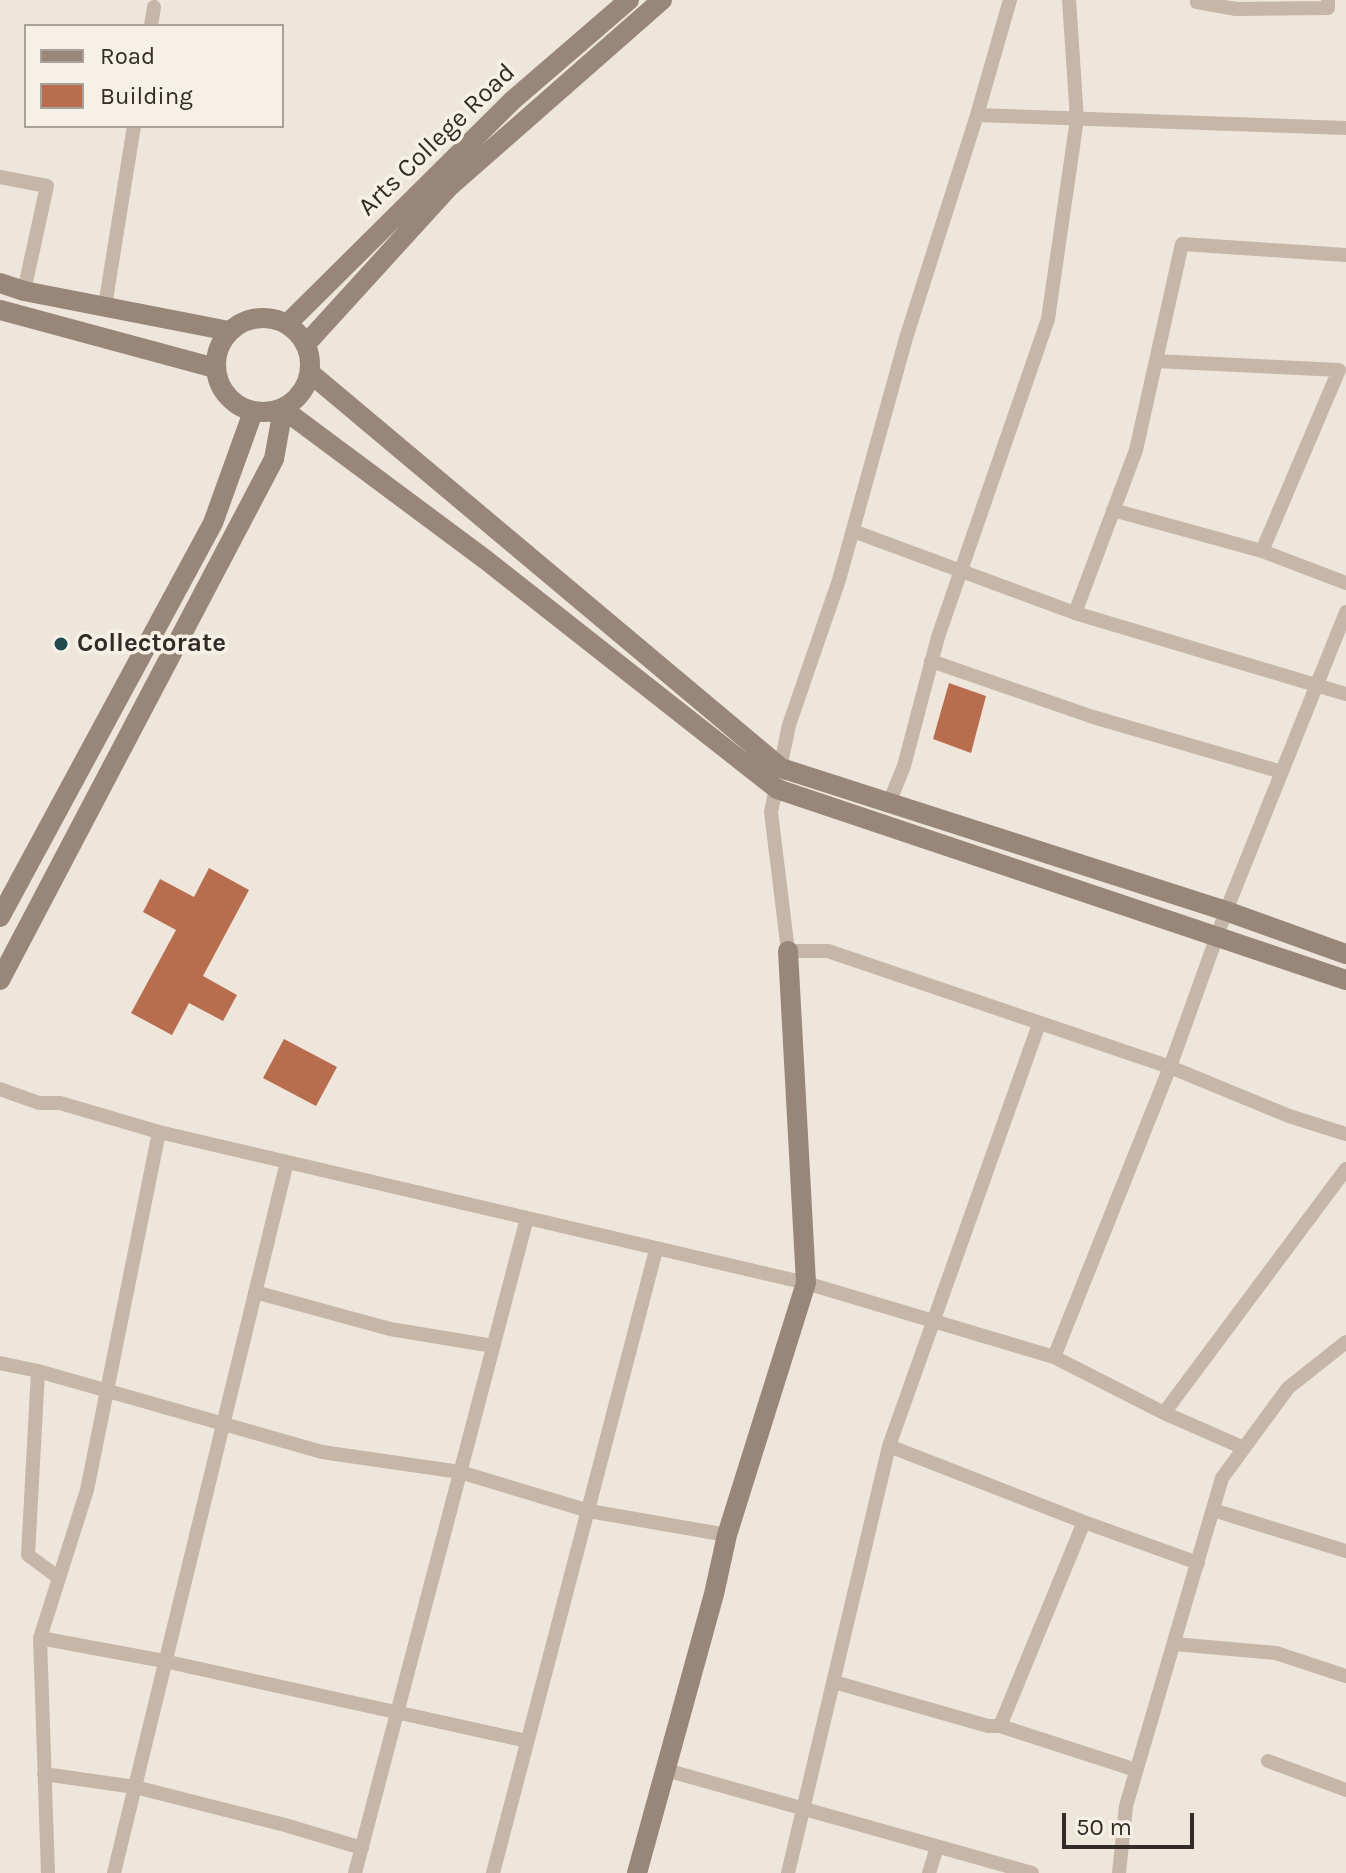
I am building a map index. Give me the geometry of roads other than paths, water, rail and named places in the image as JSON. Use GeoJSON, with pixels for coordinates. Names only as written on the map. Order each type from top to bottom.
{"type":"FeatureCollection","features":[{"type":"Feature","properties":{"kind":"main road","name":"Arts College Road"},"geometry":{"type":"LineString","coordinates":[[287,324],[513,100],[629,0]]}},
{"type":"Feature","properties":{"kind":"main road"},"geometry":{"type":"LineString","coordinates":[[306,344],[449,187],[662,0]]}},
{"type":"Feature","properties":{"kind":"main road"},"geometry":{"type":"LineString","coordinates":[[0,283],[24,291],[229,331]]}},
{"type":"Feature","properties":{"kind":"main road"},"geometry":{"type":"LineString","coordinates":[[0,310],[215,368]]}},
{"type":"Feature","properties":{"kind":"main road"},"geometry":{"type":"LineString","coordinates":[[272,318],[298,333],[306,344],[310,358],[310,373],[301,394],[283,409],[268,413],[253,412],[238,406],[219,383],[215,368],[221,342],[229,331],[242,322],[272,318]]}},
{"type":"Feature","properties":{"kind":"main road"},"geometry":{"type":"LineString","coordinates":[[310,373],[781,768],[1226,911],[1346,954]]}},
{"type":"Feature","properties":{"kind":"main road"},"geometry":{"type":"LineString","coordinates":[[283,409],[486,560],[777,789],[1346,980]]}},
{"type":"Feature","properties":{"kind":"main road"},"geometry":{"type":"LineString","coordinates":[[0,980],[274,459],[283,409]]}},
{"type":"Feature","properties":{"kind":"main road"},"geometry":{"type":"LineString","coordinates":[[0,917],[213,523],[253,412]]}},
{"type":"Feature","properties":{"kind":"main road"},"geometry":{"type":"LineString","coordinates":[[637,1873],[714,1594],[727,1535],[806,1283],[788,951]]}},
{"type":"Feature","properties":{"kind":"street"},"geometry":{"type":"LineString","coordinates":[[1010,0],[906,338],[839,580],[789,725],[771,812],[788,951],[828,951],[1170,1067],[1289,1116],[1346,1134]]}},
{"type":"Feature","properties":{"kind":"street"},"geometry":{"type":"LineString","coordinates":[[889,803],[904,766],[931,661],[961,569],[1048,319],[1077,119],[1069,0]]}},
{"type":"Feature","properties":{"kind":"street"},"geometry":{"type":"LineString","coordinates":[[1197,0],[1223,7],[1252,9],[1328,8],[1328,0]]}},
{"type":"Feature","properties":{"kind":"street"},"geometry":{"type":"LineString","coordinates":[[151,24],[154,7]]}},
{"type":"Feature","properties":{"kind":"street"},"geometry":{"type":"LineString","coordinates":[[977,115],[1346,128]]}},
{"type":"Feature","properties":{"kind":"street"},"geometry":{"type":"LineString","coordinates":[[105,306],[134,128]]}},
{"type":"Feature","properties":{"kind":"street"},"geometry":{"type":"LineString","coordinates":[[0,177],[47,186],[24,291]]}},
{"type":"Feature","properties":{"kind":"street"},"geometry":{"type":"LineString","coordinates":[[1075,613],[1136,450],[1182,244],[1346,255]]}},
{"type":"Feature","properties":{"kind":"street"},"geometry":{"type":"LineString","coordinates":[[1156,361],[1343,370],[1262,551]]}},
{"type":"Feature","properties":{"kind":"street"},"geometry":{"type":"LineString","coordinates":[[1113,510],[1262,551],[1346,583]]}},
{"type":"Feature","properties":{"kind":"street"},"geometry":{"type":"LineString","coordinates":[[853,531],[1075,613],[1346,694]]}},
{"type":"Feature","properties":{"kind":"street"},"geometry":{"type":"LineString","coordinates":[[1054,1357],[1170,1067],[1226,911],[1346,612]]}},
{"type":"Feature","properties":{"kind":"street"},"geometry":{"type":"LineString","coordinates":[[931,661],[1093,717],[1282,772]]}},
{"type":"Feature","properties":{"kind":"street"},"geometry":{"type":"LineString","coordinates":[[788,1873],[889,1446],[1039,1024]]}},
{"type":"Feature","properties":{"kind":"street"},"geometry":{"type":"LineString","coordinates":[[0,1089],[39,1103],[60,1103],[159,1132],[806,1283],[1054,1357],[1164,1413],[1244,1448]]}},
{"type":"Feature","properties":{"kind":"street"},"geometry":{"type":"LineString","coordinates":[[48,1873],[40,1638],[87,1490],[159,1132]]}},
{"type":"Feature","properties":{"kind":"street"},"geometry":{"type":"LineString","coordinates":[[114,1873],[287,1162]]}},
{"type":"Feature","properties":{"kind":"street"},"geometry":{"type":"LineString","coordinates":[[1164,1413],[1346,1169]]}},
{"type":"Feature","properties":{"kind":"street"},"geometry":{"type":"LineString","coordinates":[[355,1873],[527,1218]]}},
{"type":"Feature","properties":{"kind":"street"},"geometry":{"type":"LineString","coordinates":[[493,1873],[656,1250]]}},
{"type":"Feature","properties":{"kind":"street"},"geometry":{"type":"LineString","coordinates":[[255,1292],[390,1329],[493,1346]]}},
{"type":"Feature","properties":{"kind":"street"},"geometry":{"type":"LineString","coordinates":[[1119,1873],[1126,1806],[1222,1478],[1288,1388],[1346,1342]]}},
{"type":"Feature","properties":{"kind":"street"},"geometry":{"type":"LineString","coordinates":[[0,1363],[107,1390],[322,1452],[460,1472],[588,1509],[727,1535]]}},
{"type":"Feature","properties":{"kind":"street"},"geometry":{"type":"LineString","coordinates":[[38,1371],[28,1555],[59,1578]]}},
{"type":"Feature","properties":{"kind":"street"},"geometry":{"type":"LineString","coordinates":[[889,1446],[1198,1563]]}},
{"type":"Feature","properties":{"kind":"street"},"geometry":{"type":"LineString","coordinates":[[1213,1510],[1346,1551]]}},
{"type":"Feature","properties":{"kind":"street"},"geometry":{"type":"LineString","coordinates":[[1000,1726],[1084,1522]]}},
{"type":"Feature","properties":{"kind":"street"},"geometry":{"type":"LineString","coordinates":[[40,1638],[164,1661],[527,1741]]}},
{"type":"Feature","properties":{"kind":"street"},"geometry":{"type":"LineString","coordinates":[[1174,1644],[1276,1653],[1346,1676]]}},
{"type":"Feature","properties":{"kind":"street"},"geometry":{"type":"LineString","coordinates":[[834,1682],[988,1726],[1000,1726],[1136,1770]]}},
{"type":"Feature","properties":{"kind":"street"},"geometry":{"type":"LineString","coordinates":[[1268,1761],[1346,1790]]}},
{"type":"Feature","properties":{"kind":"street"},"geometry":{"type":"LineString","coordinates":[[666,1770],[1032,1873]]}},
{"type":"Feature","properties":{"kind":"street"},"geometry":{"type":"LineString","coordinates":[[44,1774],[135,1787],[362,1848]]}},
{"type":"Feature","properties":{"kind":"street"},"geometry":{"type":"LineString","coordinates":[[929,1873],[937,1847]]}},
{"type":"Feature","properties":{"kind":"place","name":"Collectorate"},"geometry":{"type":"Point","coordinates":[61,644]}}]}
